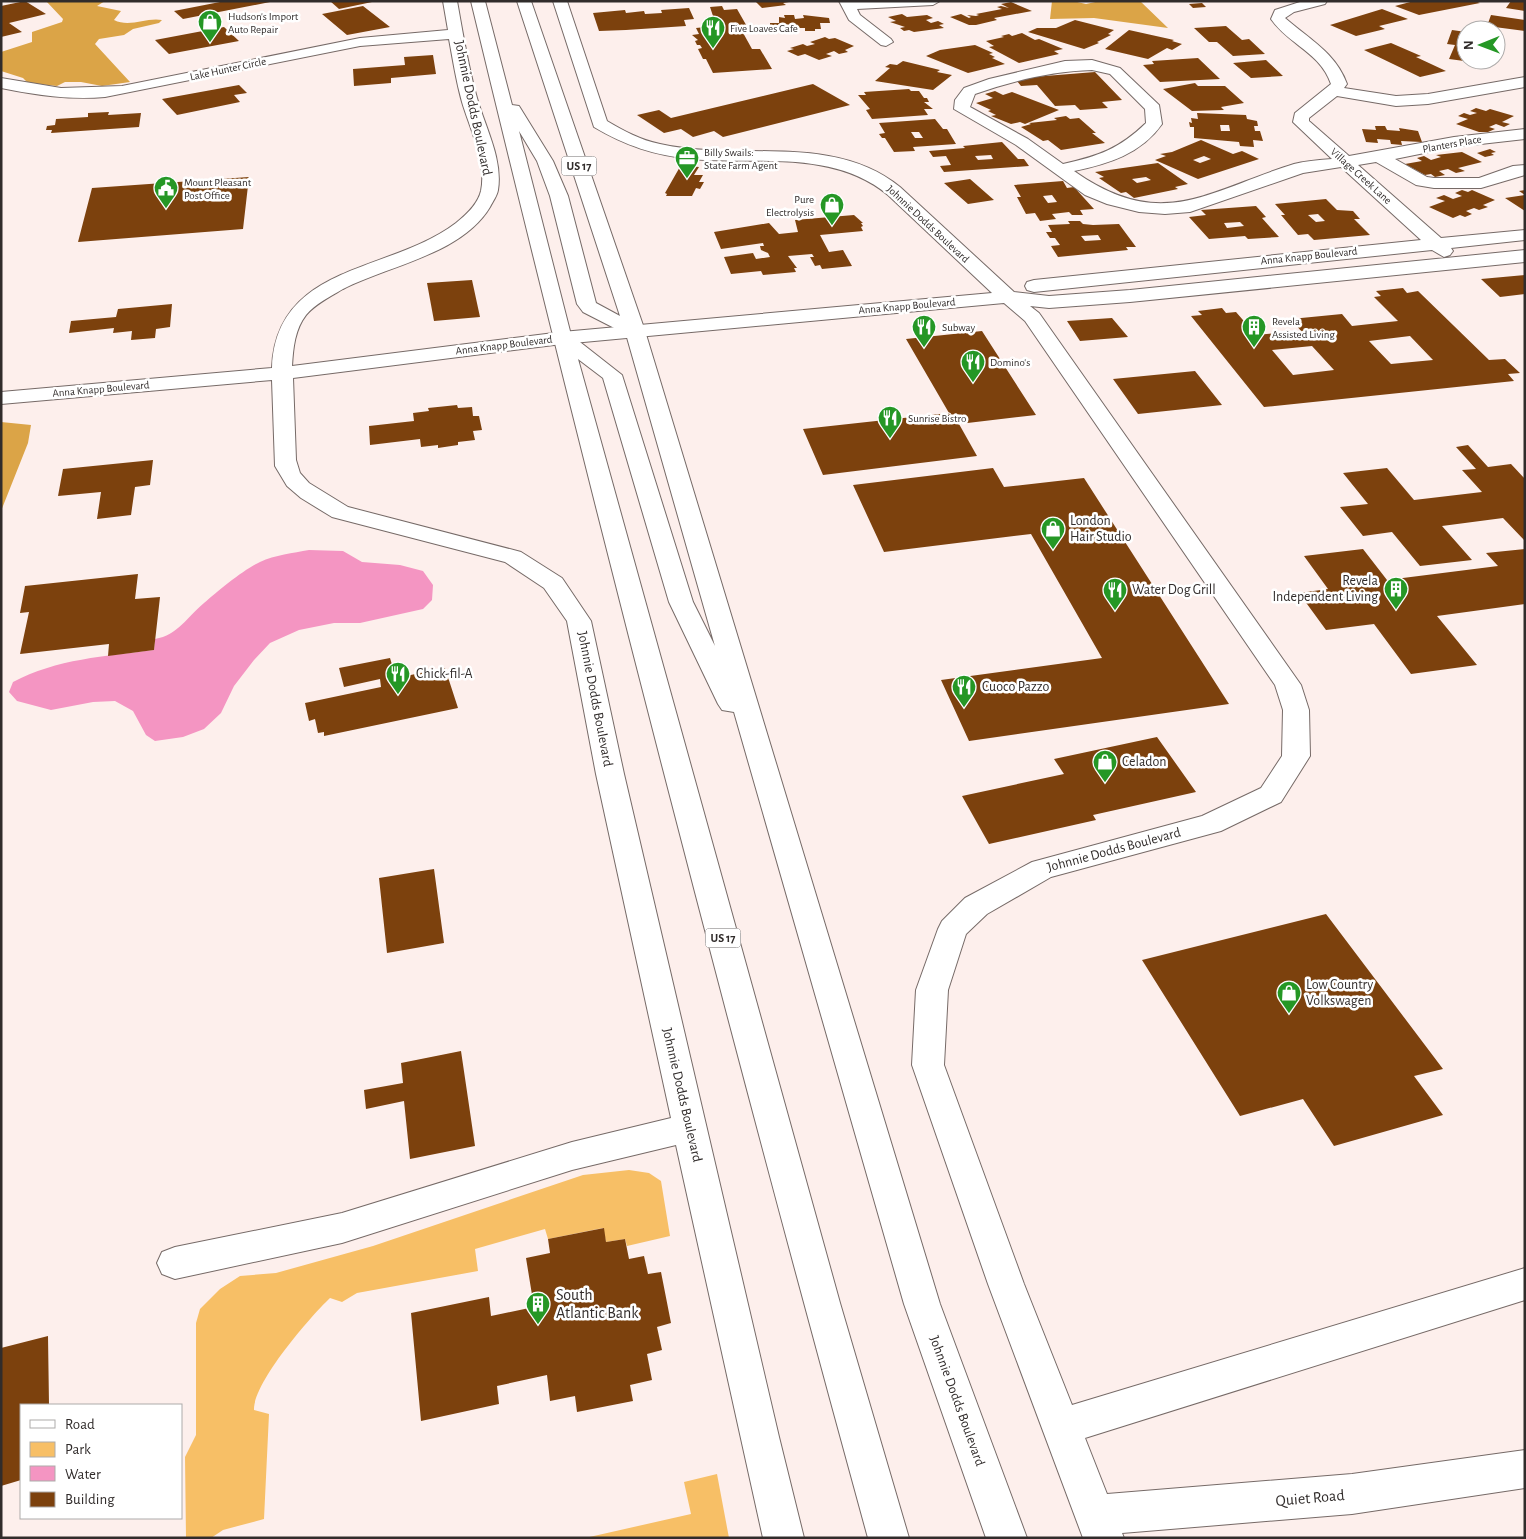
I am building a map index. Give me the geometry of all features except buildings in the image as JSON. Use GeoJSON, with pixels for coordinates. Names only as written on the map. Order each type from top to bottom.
{"type":"FeatureCollection","features":[{"type":"Feature","properties":{"kind":"main road","name":"Johnnie Dodds Boulevard"},"geometry":{"type":"LineString","coordinates":[[450,1],[467,91],[487,162],[490,191],[482,209],[451,234],[321,291],[297,311],[285,338],[283,373],[286,467],[301,487],[319,501],[340,512],[513,557],[553,584],[579,621],[610,774],[689,1128],[759,1437],[784,1538]]}},
{"type":"Feature","properties":{"kind":"main road","name":"Johnnie Dodds Boulevard"},"geometry":{"type":"LineString","coordinates":[[478,1],[562,338],[822,1303],[889,1538]]}},
{"type":"Feature","properties":{"kind":"main road","name":"Johnnie Dodds Boulevard"},"geometry":{"type":"LineString","coordinates":[[524,1],[635,331],[922,1304],[1007,1538]]}},
{"type":"Feature","properties":{"kind":"main road","name":"Johnnie Dodds Boulevard"},"geometry":{"type":"LineString","coordinates":[[560,1],[600,124],[615,135],[665,151],[825,161],[858,168],[887,185],[1006,297],[1032,318],[1288,685],[1296,710],[1296,756],[1271,795],[1211,824],[1042,869],[976,906],[953,929],[932,990],[928,1065],[1006,1284],[1099,1526]]}},
{"type":"Feature","properties":{"kind":"main road"},"geometry":{"type":"LineString","coordinates":[[886,42],[854,17],[847,3],[934,1]]}},
{"type":"Feature","properties":{"kind":"main road"},"geometry":{"type":"LineString","coordinates":[[1320,1],[1289,9],[1280,13],[1278,19],[1327,59],[1336,72],[1339,84],[1334,91],[1396,101],[1428,99],[1525,82]]}},
{"type":"Feature","properties":{"kind":"main road","name":"Lake Hunter Circle"},"geometry":{"type":"LineString","coordinates":[[1,83],[61,94],[97,94],[360,42],[456,34]]}},
{"type":"Feature","properties":{"kind":"main road","name":"Planters Place"},"geometry":{"type":"LineString","coordinates":[[1062,169],[1112,158],[1134,145],[1154,124],[1153,108],[1115,71],[1092,65],[1064,66],[994,82],[969,91],[963,100],[962,109],[1022,142],[1092,191],[1113,200],[1139,207],[1165,209],[1190,207],[1300,168],[1380,157],[1454,142],[1525,134]]}},
{"type":"Feature","properties":{"kind":"main road"},"geometry":{"type":"LineString","coordinates":[[500,89],[545,161],[559,196],[587,304],[590,308],[635,331]]}},
{"type":"Feature","properties":{"kind":"main road","name":"Village Creek Lane"},"geometry":{"type":"LineString","coordinates":[[1334,91],[1301,116],[1301,122],[1456,262]]}},
{"type":"Feature","properties":{"kind":"main road"},"geometry":{"type":"LineString","coordinates":[[1380,157],[1422,181],[1434,183],[1481,183],[1519,170],[1525,170]]}},
{"type":"Feature","properties":{"kind":"main road"},"geometry":{"type":"LineString","coordinates":[[1286,174],[1334,182],[1365,179]]}},
{"type":"Feature","properties":{"kind":"main road","name":"Anna Knapp Boulevard"},"geometry":{"type":"LineString","coordinates":[[1006,297],[1037,285],[1525,235]]}},
{"type":"Feature","properties":{"kind":"main road","name":"Anna Knapp Boulevard"},"geometry":{"type":"LineString","coordinates":[[1,398],[283,373],[562,338],[635,331],[1006,297],[1049,302],[1525,256]]}},
{"type":"Feature","properties":{"kind":"main road"},"geometry":{"type":"LineString","coordinates":[[562,338],[612,375],[681,602],[765,772]]}},
{"type":"Feature","properties":{"kind":"main road"},"geometry":{"type":"LineString","coordinates":[[175,1263],[342,1228],[572,1156],[689,1128]]}},
{"type":"Feature","properties":{"kind":"main road"},"geometry":{"type":"LineString","coordinates":[[1061,1427],[1525,1284]]}},
{"type":"Feature","properties":{"kind":"main road","name":"Quiet Road"},"geometry":{"type":"LineString","coordinates":[[1099,1526],[1352,1494],[1525,1469]]}},
{"type":"Feature","properties":{"kind":"green space"},"geometry":{"type":"Polygon","coordinates":[[[629,1170],[649,1173],[661,1181],[670,1236],[627,1246],[625,1239],[606,1242],[603,1228],[548,1239],[545,1229],[475,1249],[478,1271],[357,1293],[342,1302],[330,1298],[284,1351],[262,1384],[256,1398],[254,1410],[269,1414],[264,1519],[223,1530],[211,1538],[186,1538],[185,1457],[196,1435],[196,1323],[200,1309],[220,1289],[240,1276],[276,1273],[373,1246],[583,1175],[629,1170]]]}},
{"type":"Feature","properties":{"kind":"green space"},"geometry":{"type":"Polygon","coordinates":[[[717,1474],[729,1538],[585,1538],[691,1514],[684,1482],[717,1474]]]}},
{"type":"Feature","properties":{"kind":"shaded area"},"geometry":{"type":"Polygon","coordinates":[[[46,1],[105,1],[97,6],[121,11],[114,20],[120,22],[132,23],[156,19],[162,20],[159,23],[133,29],[124,35],[99,39],[95,44],[130,82],[102,86],[81,82],[65,82],[57,86],[28,83],[23,78],[1,71],[1,52],[32,42],[32,32],[62,22],[63,19],[46,1]]]}},
{"type":"Feature","properties":{"kind":"shaded area"},"geometry":{"type":"Polygon","coordinates":[[[1052,1],[1073,1],[1086,4],[1100,1],[1140,1],[1168,28],[1094,18],[1050,19],[1052,1]]]}},
{"type":"Feature","properties":{"kind":"shaded area"},"geometry":{"type":"Polygon","coordinates":[[[1,422],[31,425],[28,443],[1,511],[1,422]]]}},
{"type":"Feature","properties":{"kind":"water"},"geometry":{"type":"Polygon","coordinates":[[[309,550],[343,551],[362,562],[400,565],[423,571],[433,585],[432,600],[423,609],[360,623],[334,623],[299,630],[270,643],[234,686],[221,713],[204,729],[183,737],[155,741],[146,735],[133,711],[115,701],[93,702],[51,710],[17,701],[9,692],[13,682],[46,668],[100,657],[154,650],[155,639],[176,630],[198,608],[246,570],[260,562],[284,554],[309,550]]]}},
{"type":"Feature","properties":{"kind":"place","name":"Hudson's Import Auto Repair"},"geometry":{"type":"Point","coordinates":[210,43]}},
{"type":"Feature","properties":{"kind":"place","name":"Five Loaves Cafe"},"geometry":{"type":"Point","coordinates":[713,49]}},
{"type":"Feature","properties":{"kind":"place","name":"Billy Swails: State Farm Agent"},"geometry":{"type":"Point","coordinates":[687,179]}},
{"type":"Feature","properties":{"kind":"place","name":"Mount Pleasant Post Office"},"geometry":{"type":"Point","coordinates":[166,209]}},
{"type":"Feature","properties":{"kind":"place","name":"Pure Electrolysis"},"geometry":{"type":"Point","coordinates":[832,226]}},
{"type":"Feature","properties":{"kind":"place","name":"Subway"},"geometry":{"type":"Point","coordinates":[924,348]}},
{"type":"Feature","properties":{"kind":"place","name":"Revela Assisted Living"},"geometry":{"type":"Point","coordinates":[1254,348]}},
{"type":"Feature","properties":{"kind":"place","name":"Domino's"},"geometry":{"type":"Point","coordinates":[973,383]}},
{"type":"Feature","properties":{"kind":"place","name":"Sunrise Bistro"},"geometry":{"type":"Point","coordinates":[890,439]}},
{"type":"Feature","properties":{"kind":"place","name":"London Hair Studio"},"geometry":{"type":"Point","coordinates":[1053,550]}},
{"type":"Feature","properties":{"kind":"place","name":"Revela Independent Living"},"geometry":{"type":"Point","coordinates":[1396,610]}},
{"type":"Feature","properties":{"kind":"place","name":"Water Dog Grill"},"geometry":{"type":"Point","coordinates":[1115,611]}},
{"type":"Feature","properties":{"kind":"place","name":"Chick-fil-A"},"geometry":{"type":"Point","coordinates":[398,695]}},
{"type":"Feature","properties":{"kind":"place","name":"Cuoco Pazzo"},"geometry":{"type":"Point","coordinates":[964,708]}},
{"type":"Feature","properties":{"kind":"place","name":"Celadon"},"geometry":{"type":"Point","coordinates":[1105,783]}},
{"type":"Feature","properties":{"kind":"place","name":"Low Country Volkswagen"},"geometry":{"type":"Point","coordinates":[1289,1014]}},
{"type":"Feature","properties":{"kind":"place","name":"South Atlantic Bank"},"geometry":{"type":"Point","coordinates":[538,1325]}}]}
